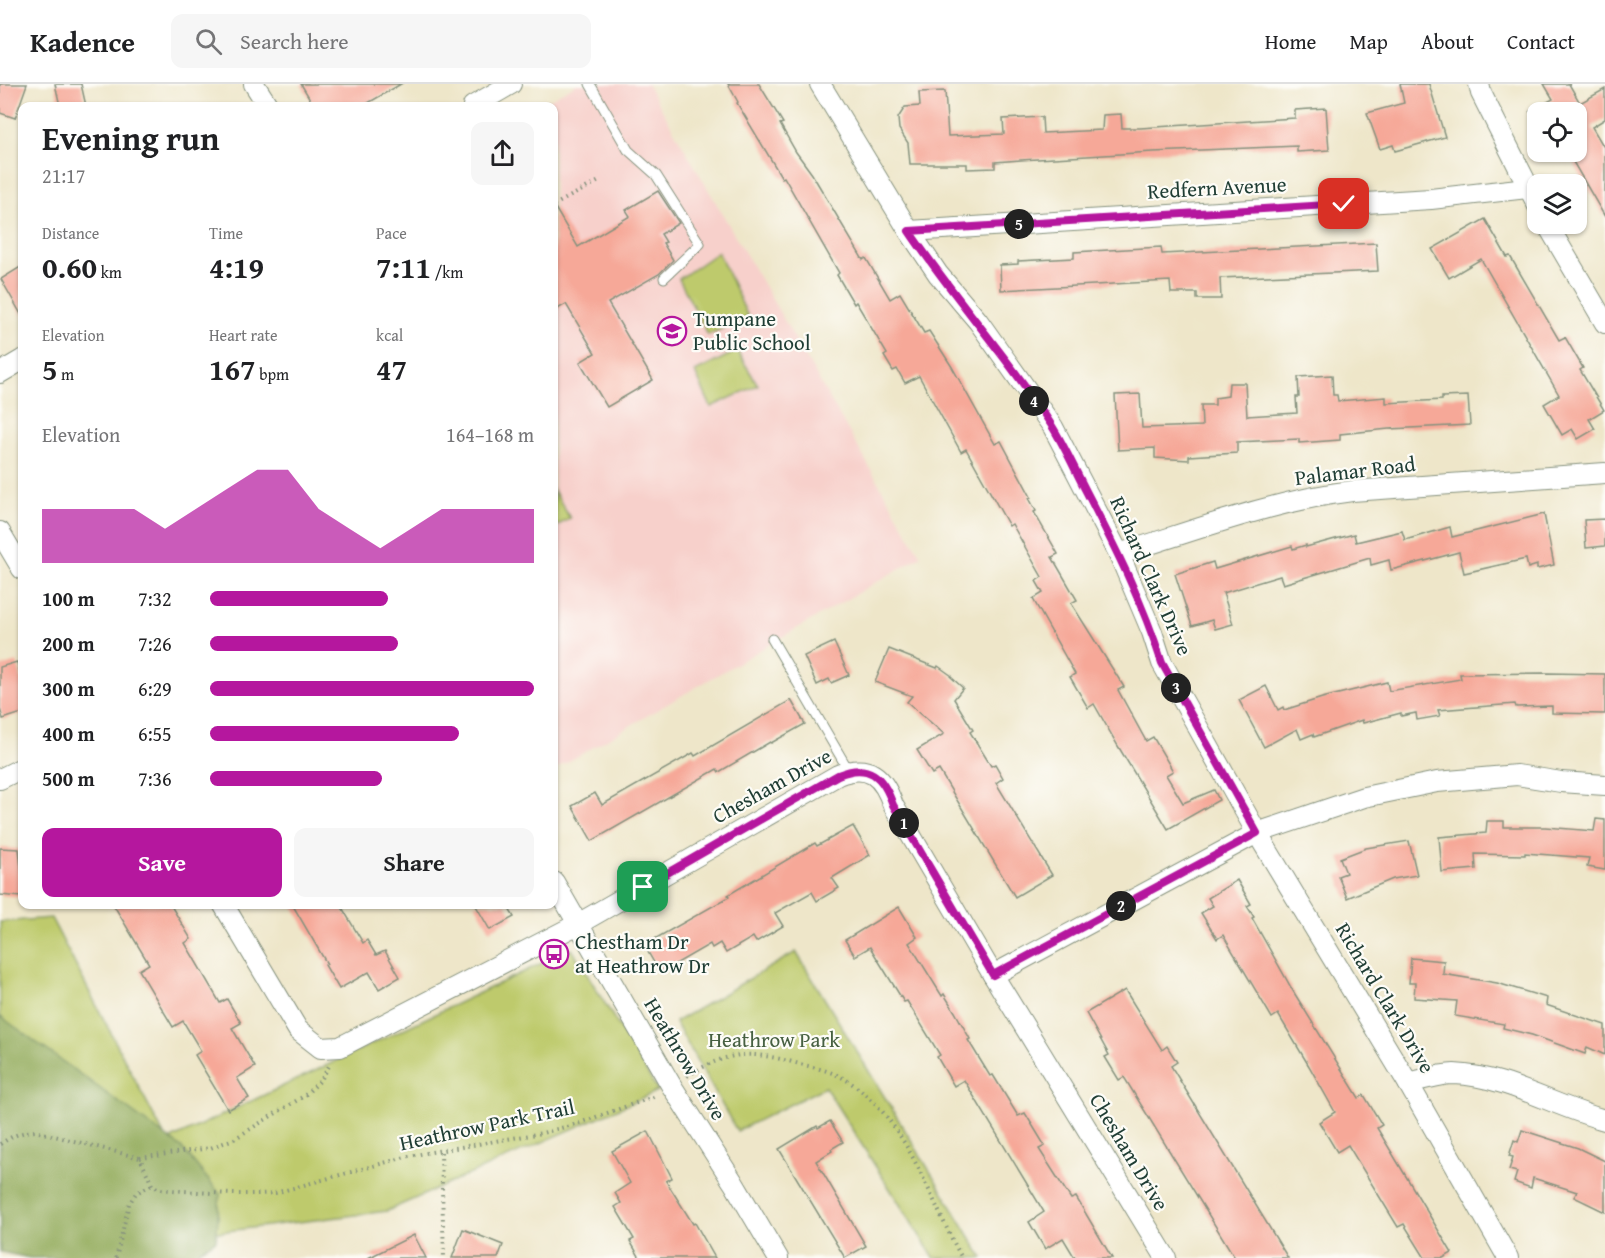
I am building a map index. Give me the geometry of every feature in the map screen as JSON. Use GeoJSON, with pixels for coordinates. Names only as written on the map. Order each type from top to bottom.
{"type":"FeatureCollection","features":[{"type":"Feature","properties":{"kind":"street"},"geometry":{"type":"LineString","coordinates":[[254,84],[265,102]]}},
{"type":"Feature","properties":{"kind":"street"},"geometry":{"type":"LineString","coordinates":[[480,102],[511,84]]}},
{"type":"Feature","properties":{"kind":"street","name":"Richard Clark Drive"},"geometry":{"type":"LineString","coordinates":[[819,84],[938,274],[978,321],[1053,427],[1119,554],[1152,632],[1162,663],[1257,833],[1408,1083],[1508,1258]]}},
{"type":"Feature","properties":{"kind":"street"},"geometry":{"type":"LineString","coordinates":[[1479,84],[1481,93],[1527,188]]}},
{"type":"Feature","properties":{"kind":"street","name":"Redfern Avenue"},"geometry":{"type":"LineString","coordinates":[[909,231],[1431,199],[1527,188]]}},
{"type":"Feature","properties":{"kind":"street"},"geometry":{"type":"LineString","coordinates":[[1553,234],[1605,323]]}},
{"type":"Feature","properties":{"kind":"street"},"geometry":{"type":"LineString","coordinates":[[0,373],[18,362]]}},
{"type":"Feature","properties":{"kind":"street","name":"Palamar Road"},"geometry":{"type":"LineString","coordinates":[[1119,554],[1313,496],[1352,491],[1605,473]]}},
{"type":"Feature","properties":{"kind":"street"},"geometry":{"type":"LineString","coordinates":[[0,532],[18,562]]}},
{"type":"Feature","properties":{"kind":"street","name":"Chesham Drive"},"geometry":{"type":"LineString","coordinates":[[326,1048],[340,1047],[578,924],[855,768],[877,776],[888,789],[893,805],[993,975],[1166,1258]]}},
{"type":"Feature","properties":{"kind":"street"},"geometry":{"type":"LineString","coordinates":[[0,778],[18,770]]}},
{"type":"Feature","properties":{"kind":"street"},"geometry":{"type":"LineString","coordinates":[[993,975],[1257,833],[1364,797],[1437,782],[1517,775],[1561,782],[1605,785]]}},
{"type":"Feature","properties":{"kind":"street","name":"Heathrow Drive"},"geometry":{"type":"LineString","coordinates":[[558,889],[671,1085],[778,1258]]}},
{"type":"Feature","properties":{"kind":"street"},"geometry":{"type":"LineString","coordinates":[[226,909],[298,1030],[326,1048]]}},
{"type":"Feature","properties":{"kind":"street"},"geometry":{"type":"LineString","coordinates":[[1408,1083],[1452,1074],[1479,1078],[1514,1087],[1605,1120]]}},
{"type":"Feature","properties":{"kind":"lane"},"geometry":{"type":"LineString","coordinates":[[590,84],[628,150],[656,175],[700,244],[664,278]]}},
{"type":"Feature","properties":{"kind":"lane"},"geometry":{"type":"LineString","coordinates":[[772,639],[849,771]]}},
{"type":"Feature","properties":{"kind":"path"},"geometry":{"type":"LineString","coordinates":[[558,203],[599,181]]}},
{"type":"Feature","properties":{"kind":"path"},"geometry":{"type":"LineString","coordinates":[[2,1143],[24,1132],[35,1131],[140,1158],[210,1149],[234,1139],[303,1096],[321,1080],[330,1064],[326,1048]]}},
{"type":"Feature","properties":{"kind":"path","name":"Heathrow Park Trail"},"geometry":{"type":"LineString","coordinates":[[152,1185],[159,1189],[226,1195],[275,1193],[379,1163],[576,1124],[654,1098],[671,1085],[708,1064],[728,1057],[748,1054],[778,1058],[842,1077],[877,1104],[895,1128],[922,1176],[962,1258]]}},
{"type":"Feature","properties":{"kind":"path"},"geometry":{"type":"LineString","coordinates":[[441,1152],[444,1258]]}},
{"type":"Feature","properties":{"kind":"path"},"geometry":{"type":"LineString","coordinates":[[116,1258],[129,1204],[136,1193],[152,1185],[140,1158]]}},
{"type":"Feature","properties":{"kind":"shaded area","name":"Tumpane Public School"},"geometry":{"type":"Polygon","coordinates":[[[577,84],[647,84],[921,556],[558,768],[558,102],[545,102],[577,84]]]}},
{"type":"Feature","properties":{"kind":"green space"},"geometry":{"type":"Polygon","coordinates":[[[718,252],[748,317],[708,335],[679,279],[718,252]]]}},
{"type":"Feature","properties":{"kind":"green space"},"geometry":{"type":"Polygon","coordinates":[[[737,351],[758,385],[711,407],[695,372],[737,351]]]}},
{"type":"Feature","properties":{"kind":"green space"},"geometry":{"type":"Polygon","coordinates":[[[558,498],[570,518],[558,526],[558,498]]]}},
{"type":"Feature","properties":{"kind":"green space"},"geometry":{"type":"Polygon","coordinates":[[[51,918],[167,1141],[572,949],[658,1091],[387,1211],[156,1240],[0,1247],[0,922],[51,918]]]}},
{"type":"Feature","properties":{"kind":"green space","name":"Heathrow Park"},"geometry":{"type":"Polygon","coordinates":[[[796,952],[983,1258],[934,1258],[825,1087],[737,1131],[675,1022],[796,952]]]}},
{"type":"Feature","properties":{"kind":"green space"},"geometry":{"type":"Polygon","coordinates":[[[0,1016],[183,1149],[220,1194],[216,1240],[188,1258],[30,1258],[0,1252],[0,1016]]]}},
{"type":"Feature","properties":{"kind":"building"},"geometry":{"type":"Polygon","coordinates":[[[0,84],[27,84],[21,102],[18,102],[15,118],[0,113],[0,84]]]}},
{"type":"Feature","properties":{"kind":"building"},"geometry":{"type":"Polygon","coordinates":[[[55,84],[81,84],[85,102],[59,102],[55,84]]]}},
{"type":"Feature","properties":{"kind":"building"},"geometry":{"type":"Polygon","coordinates":[[[301,84],[401,84],[370,102],[312,102],[301,84]]]}},
{"type":"Feature","properties":{"kind":"building"},"geometry":{"type":"Polygon","coordinates":[[[728,84],[759,84],[783,123],[780,124],[796,152],[812,174],[863,260],[866,258],[890,299],[900,293],[924,333],[929,331],[995,444],[1001,441],[1031,497],[1029,498],[1036,511],[1034,512],[1058,554],[1052,557],[1077,600],[1071,603],[1124,687],[1118,690],[1146,741],[1153,737],[1173,771],[1166,775],[1183,803],[1214,790],[1219,800],[1168,829],[1094,704],[1088,708],[1070,677],[1075,674],[1033,599],[1043,593],[1036,581],[1042,577],[1012,524],[1009,526],[966,449],[961,452],[919,376],[905,383],[897,369],[893,371],[884,356],[887,354],[856,302],[854,304],[837,275],[839,273],[784,177],[782,178],[737,103],[728,84]]]}},
{"type":"Feature","properties":{"kind":"building"},"geometry":{"type":"Polygon","coordinates":[[[1400,84],[1429,84],[1445,137],[1395,151],[1393,145],[1380,149],[1367,113],[1404,103],[1400,84]]]}},
{"type":"Feature","properties":{"kind":"building"},"geometry":{"type":"Polygon","coordinates":[[[1544,84],[1569,84],[1579,102],[1547,102],[1553,99],[1544,84]]]}},
{"type":"Feature","properties":{"kind":"building"},"geometry":{"type":"Polygon","coordinates":[[[1605,89],[1605,119],[1592,127],[1605,149],[1605,217],[1587,186],[1587,174],[1580,174],[1573,162],[1587,162],[1587,102],[1582,102],[1605,89]]]}},
{"type":"Feature","properties":{"kind":"building"},"geometry":{"type":"Polygon","coordinates":[[[945,91],[948,136],[1004,134],[1003,119],[1042,117],[1043,133],[1102,130],[1103,115],[1121,114],[1122,128],[1140,128],[1295,118],[1295,110],[1326,108],[1329,150],[1297,152],[1297,146],[1153,152],[995,162],[995,168],[967,169],[967,164],[910,164],[908,143],[899,129],[898,118],[905,107],[920,106],[919,92],[945,91]]]}},
{"type":"Feature","properties":{"kind":"building"},"geometry":{"type":"Polygon","coordinates":[[[658,191],[679,223],[661,234],[666,242],[663,243],[673,260],[659,274],[608,303],[653,380],[607,407],[580,362],[595,353],[566,304],[558,309],[558,213],[578,247],[630,216],[626,210],[658,191]]]}},
{"type":"Feature","properties":{"kind":"building"},"geometry":{"type":"Polygon","coordinates":[[[1485,219],[1507,257],[1510,256],[1559,340],[1565,337],[1583,368],[1580,370],[1604,410],[1589,419],[1595,429],[1578,439],[1572,429],[1562,435],[1544,404],[1559,395],[1481,259],[1449,278],[1432,249],[1485,219]]]}},
{"type":"Feature","properties":{"kind":"building"},"geometry":{"type":"Polygon","coordinates":[[[1376,243],[1378,271],[1220,278],[1221,299],[1197,299],[1197,293],[1171,293],[1170,281],[1001,290],[1000,265],[1018,264],[1018,261],[1074,258],[1074,252],[1161,247],[1162,254],[1376,243]]]}},
{"type":"Feature","properties":{"kind":"building"},"geometry":{"type":"Polygon","coordinates":[[[18,268],[18,309],[1,279],[18,268]]]}},
{"type":"Feature","properties":{"kind":"building"},"geometry":{"type":"Polygon","coordinates":[[[1332,375],[1333,395],[1337,395],[1338,401],[1386,397],[1386,403],[1468,396],[1470,425],[1340,434],[1340,440],[1299,443],[1299,439],[1237,442],[1237,453],[1189,456],[1189,460],[1155,458],[1155,448],[1118,450],[1115,395],[1140,394],[1142,428],[1202,426],[1201,405],[1215,405],[1215,398],[1228,396],[1229,383],[1245,383],[1247,416],[1297,413],[1298,377],[1332,375]]]}},
{"type":"Feature","properties":{"kind":"building"},"geometry":{"type":"Polygon","coordinates":[[[1544,514],[1554,565],[1537,569],[1537,565],[1528,568],[1526,559],[1464,573],[1459,552],[1391,570],[1389,560],[1371,565],[1370,558],[1283,584],[1280,576],[1223,593],[1233,624],[1215,629],[1212,620],[1192,626],[1175,574],[1213,562],[1215,569],[1292,546],[1293,549],[1306,545],[1306,547],[1354,534],[1356,542],[1402,531],[1405,540],[1450,527],[1452,537],[1544,514]]]}},
{"type":"Feature","properties":{"kind":"building"},"geometry":{"type":"Polygon","coordinates":[[[1605,519],[1605,546],[1586,548],[1584,520],[1605,519]]]}},
{"type":"Feature","properties":{"kind":"building"},"geometry":{"type":"Polygon","coordinates":[[[834,642],[849,675],[831,683],[829,679],[817,685],[804,656],[834,642]]]}},
{"type":"Feature","properties":{"kind":"building"},"geometry":{"type":"Polygon","coordinates":[[[889,649],[937,668],[938,666],[963,688],[954,699],[973,730],[970,732],[991,766],[995,764],[1003,778],[996,783],[1052,875],[1015,897],[939,770],[932,774],[917,750],[944,734],[907,702],[912,696],[875,682],[889,649]]]}},
{"type":"Feature","properties":{"kind":"building"},"geometry":{"type":"Polygon","coordinates":[[[17,662],[18,666],[18,714],[3,719],[0,709],[0,667],[17,662]]]}},
{"type":"Feature","properties":{"kind":"building"},"geometry":{"type":"Polygon","coordinates":[[[1460,674],[1605,674],[1605,714],[1552,713],[1552,706],[1516,707],[1515,704],[1438,710],[1440,716],[1417,720],[1416,713],[1401,716],[1401,713],[1363,723],[1362,720],[1314,737],[1313,734],[1301,739],[1297,729],[1264,747],[1239,700],[1266,686],[1278,710],[1283,707],[1284,710],[1387,682],[1389,691],[1461,679],[1460,674]]]}},
{"type":"Feature","properties":{"kind":"building"},"geometry":{"type":"Polygon","coordinates":[[[791,700],[805,724],[719,772],[717,769],[592,841],[572,806],[595,793],[602,805],[693,753],[695,756],[791,700]]]}},
{"type":"Feature","properties":{"kind":"building"},"geometry":{"type":"Polygon","coordinates":[[[1596,819],[1605,820],[1605,870],[1587,867],[1589,858],[1525,853],[1525,855],[1475,854],[1476,869],[1442,872],[1439,837],[1486,833],[1487,821],[1504,821],[1504,827],[1545,827],[1594,831],[1596,819]]]}},
{"type":"Feature","properties":{"kind":"building"},"geometry":{"type":"Polygon","coordinates":[[[853,826],[870,855],[832,878],[839,888],[817,901],[812,892],[775,913],[783,926],[756,942],[753,937],[726,953],[720,943],[712,948],[710,944],[660,973],[644,945],[729,897],[728,895],[815,843],[817,846],[853,826]]]}},
{"type":"Feature","properties":{"kind":"building"},"geometry":{"type":"Polygon","coordinates":[[[1409,841],[1417,875],[1393,879],[1347,898],[1338,876],[1346,873],[1340,858],[1366,848],[1409,841]]]}},
{"type":"Feature","properties":{"kind":"building"},"geometry":{"type":"Polygon","coordinates":[[[0,848],[18,849],[18,897],[0,895],[0,848]]]}},
{"type":"Feature","properties":{"kind":"building"},"geometry":{"type":"Polygon","coordinates":[[[1237,880],[1251,904],[1247,906],[1254,917],[1252,918],[1293,991],[1359,1098],[1364,1095],[1382,1125],[1377,1128],[1452,1253],[1443,1258],[1425,1258],[1404,1224],[1398,1227],[1348,1145],[1337,1152],[1319,1122],[1335,1112],[1278,1014],[1272,1018],[1223,935],[1217,939],[1201,913],[1213,906],[1208,898],[1237,880]]]}},
{"type":"Feature","properties":{"kind":"building"},"geometry":{"type":"Polygon","coordinates":[[[899,907],[917,937],[909,943],[942,996],[944,994],[955,1012],[970,1039],[968,1040],[990,1076],[993,1075],[1018,1116],[1025,1113],[1045,1146],[1039,1149],[1071,1199],[1076,1197],[1112,1258],[1075,1258],[1063,1238],[1045,1249],[1029,1222],[1044,1212],[964,1080],[954,1086],[937,1057],[940,1055],[870,947],[855,956],[845,940],[899,907]]]}},
{"type":"Feature","properties":{"kind":"building"},"geometry":{"type":"Polygon","coordinates":[[[116,909],[173,909],[191,939],[185,943],[220,1003],[227,999],[241,1023],[232,1028],[255,1067],[237,1078],[249,1098],[228,1110],[195,1055],[201,1051],[183,1021],[173,1027],[139,970],[149,964],[116,909]]]}},
{"type":"Feature","properties":{"kind":"building"},"geometry":{"type":"Polygon","coordinates":[[[295,909],[343,909],[363,943],[367,940],[376,955],[385,951],[400,977],[379,989],[369,972],[339,989],[325,965],[327,964],[295,909]]]}},
{"type":"Feature","properties":{"kind":"building"},"geometry":{"type":"Polygon","coordinates":[[[478,909],[509,909],[514,917],[490,930],[478,909]]]}},
{"type":"Feature","properties":{"kind":"building"},"geometry":{"type":"Polygon","coordinates":[[[1411,958],[1444,961],[1443,974],[1497,983],[1547,998],[1546,1005],[1605,1025],[1605,1055],[1587,1047],[1585,1054],[1532,1035],[1503,1028],[1504,1024],[1455,1016],[1457,1001],[1414,998],[1415,983],[1409,983],[1411,958]]]}},
{"type":"Feature","properties":{"kind":"building"},"geometry":{"type":"Polygon","coordinates":[[[1125,990],[1162,1050],[1167,1046],[1177,1062],[1171,1066],[1288,1258],[1235,1258],[1124,1077],[1119,1080],[1105,1057],[1109,1055],[1086,1013],[1125,990]]]}},
{"type":"Feature","properties":{"kind":"building"},"geometry":{"type":"Polygon","coordinates":[[[830,1121],[843,1142],[816,1161],[866,1246],[845,1258],[779,1149],[817,1126],[818,1128],[830,1121]]]}},
{"type":"Feature","properties":{"kind":"building"},"geometry":{"type":"Polygon","coordinates":[[[1522,1130],[1578,1148],[1605,1161],[1605,1212],[1574,1197],[1577,1192],[1533,1178],[1531,1188],[1514,1182],[1517,1172],[1509,1170],[1513,1157],[1509,1156],[1514,1140],[1518,1142],[1522,1130]]]}},
{"type":"Feature","properties":{"kind":"building"},"geometry":{"type":"Polygon","coordinates":[[[648,1131],[672,1178],[666,1181],[693,1224],[695,1223],[715,1258],[640,1258],[630,1241],[634,1239],[615,1207],[621,1203],[615,1193],[630,1183],[612,1151],[648,1131]]]}},
{"type":"Feature","properties":{"kind":"building"},"geometry":{"type":"Polygon","coordinates":[[[463,1229],[503,1245],[498,1258],[452,1258],[463,1229]]]}},
{"type":"Feature","properties":{"kind":"building"},"geometry":{"type":"Polygon","coordinates":[[[414,1235],[426,1258],[368,1258],[414,1235]]]}},
{"type":"Feature","properties":{"kind":"place","name":"Tumpane Public School"},"geometry":{"type":"Point","coordinates":[672,331]}},
{"type":"Feature","properties":{"kind":"place","name":"Chestham Dr at Heathrow Dr"},"geometry":{"type":"Point","coordinates":[554,954]}},
{"type":"Feature","properties":{"kind":"route"},"geometry":{"type":"LineString","coordinates":[[643,887],[838,775],[855,768],[877,776],[888,789],[893,805],[993,975],[1257,833],[1162,663],[1152,632],[1119,554],[1053,427],[978,321],[938,274],[909,231],[1344,204]]}}]}
